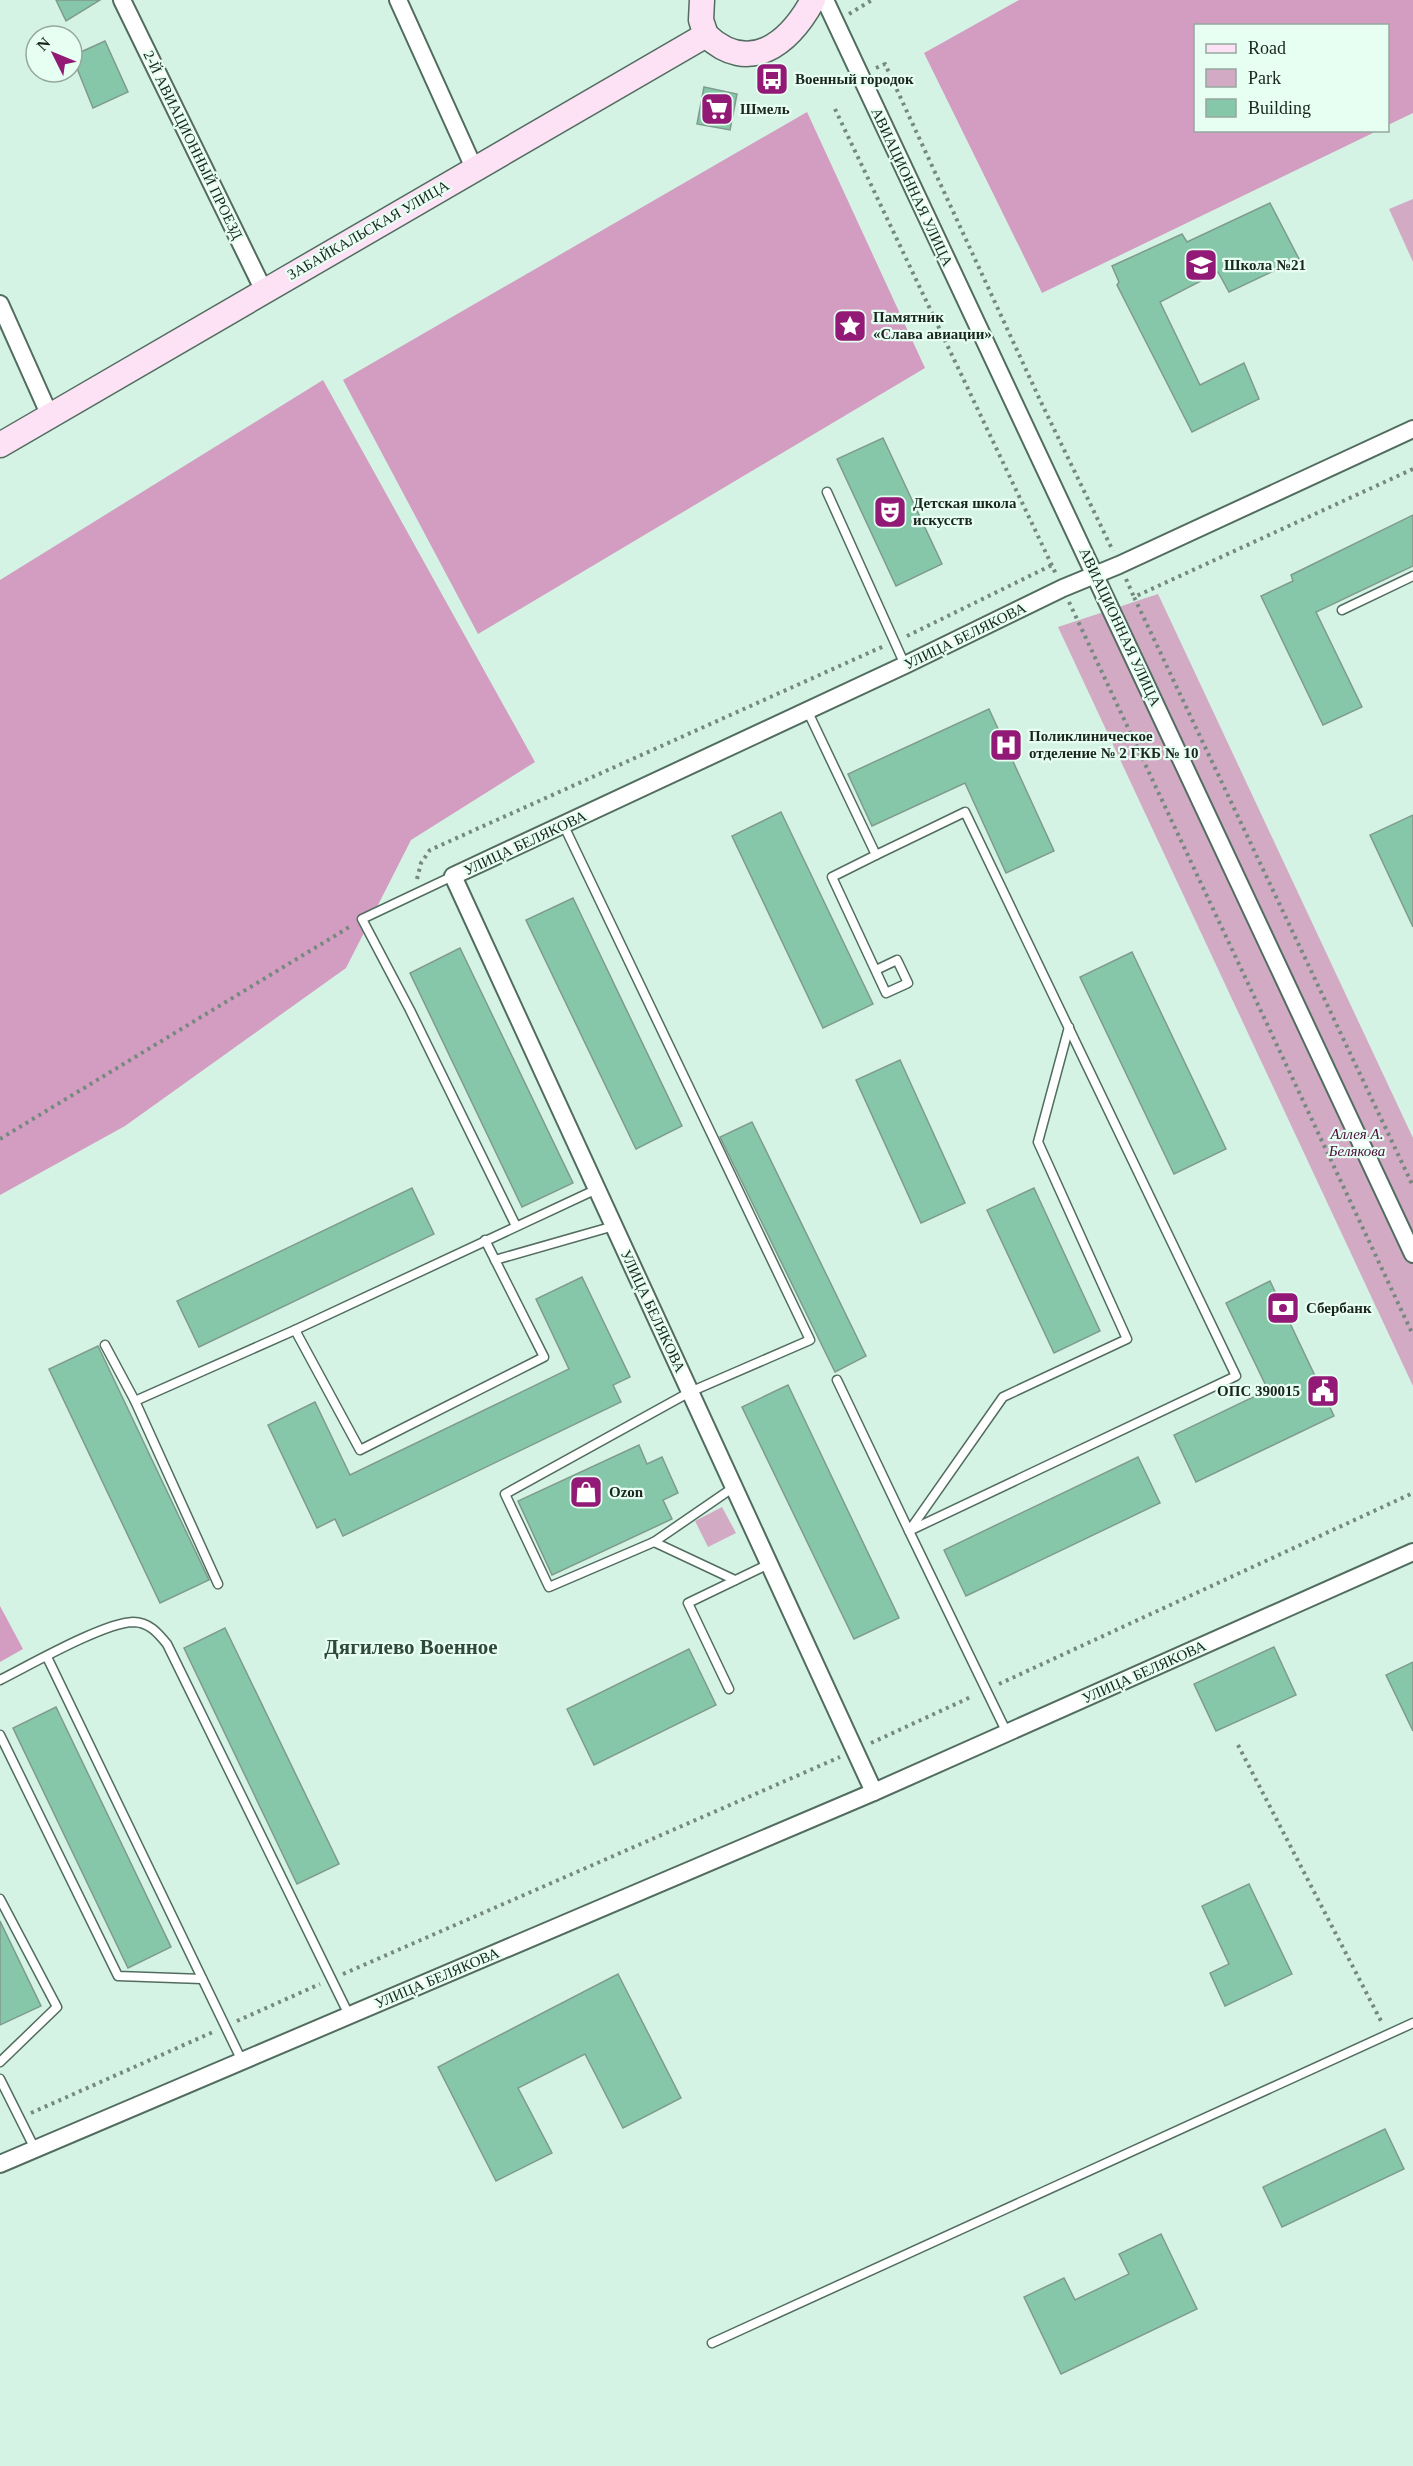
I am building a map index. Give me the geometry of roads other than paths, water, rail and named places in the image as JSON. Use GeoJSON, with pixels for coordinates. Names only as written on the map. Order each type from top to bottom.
{"type":"FeatureCollection","features":[{"type":"Feature","properties":{"kind":"street","name":"2-Й АВИАЦИОННЫЙ ПРОЕЗД"},"geometry":{"type":"LineString","coordinates":[[122,0],[264,291]]}},
{"type":"Feature","properties":{"kind":"street"},"geometry":{"type":"LineString","coordinates":[[398,0],[474,168]]}},
{"type":"Feature","properties":{"kind":"street"},"geometry":{"type":"LineString","coordinates":[[702,0],[701,20],[705,35],[728,51],[754,54],[768,50],[783,39],[813,0]]}},
{"type":"Feature","properties":{"kind":"street","name":"АВИАЦИОННАЯ УЛИЦА"},"geometry":{"type":"LineString","coordinates":[[825,0],[1413,1254]]}},
{"type":"Feature","properties":{"kind":"street","name":"ЗАБАЙКАЛЬСКАЯ УЛИЦА"},"geometry":{"type":"LineString","coordinates":[[0,445],[705,35]]}},
{"type":"Feature","properties":{"kind":"street"},"geometry":{"type":"LineString","coordinates":[[0,304],[50,416]]}},
{"type":"Feature","properties":{"kind":"street","name":"УЛИЦА БЕЛЯКОВА"},"geometry":{"type":"LineString","coordinates":[[874,1792],[453,876],[564,826],[1063,588],[1119,565],[1413,429]]}},
{"type":"Feature","properties":{"kind":"street","name":"УЛИЦА БЕЛЯКОВА"},"geometry":{"type":"LineString","coordinates":[[0,2164],[874,1792],[1413,1552]]}},
{"type":"Feature","properties":{"kind":"lane"},"geometry":{"type":"LineString","coordinates":[[827,492],[905,665]]}},
{"type":"Feature","properties":{"kind":"lane"},"geometry":{"type":"LineString","coordinates":[[1342,610],[1413,576]]}},
{"type":"Feature","properties":{"kind":"lane"},"geometry":{"type":"LineString","coordinates":[[807,710],[876,855]]}},
{"type":"Feature","properties":{"kind":"lane"},"geometry":{"type":"LineString","coordinates":[[876,970],[832,877],[965,812],[1236,1376],[909,1531]]}},
{"type":"Feature","properties":{"kind":"lane"},"geometry":{"type":"LineString","coordinates":[[564,826],[810,1340],[690,1392],[506,1494],[549,1587],[654,1542],[734,1487]]}},
{"type":"Feature","properties":{"kind":"lane"},"geometry":{"type":"LineString","coordinates":[[453,876],[362,919],[415,1020],[516,1226]]}},
{"type":"Feature","properties":{"kind":"lane"},"geometry":{"type":"LineString","coordinates":[[909,1531],[1003,1397],[1127,1339],[1038,1142],[1069,1028]]}},
{"type":"Feature","properties":{"kind":"lane"},"geometry":{"type":"LineString","coordinates":[[135,1401],[295,1330],[597,1189]]}},
{"type":"Feature","properties":{"kind":"lane"},"geometry":{"type":"LineString","coordinates":[[495,1260],[614,1226]]}},
{"type":"Feature","properties":{"kind":"lane"},"geometry":{"type":"LineString","coordinates":[[295,1330],[360,1449],[544,1357],[485,1240]]}},
{"type":"Feature","properties":{"kind":"lane"},"geometry":{"type":"LineString","coordinates":[[105,1345],[135,1401],[218,1584]]}},
{"type":"Feature","properties":{"kind":"lane"},"geometry":{"type":"LineString","coordinates":[[837,1380],[1007,1733]]}},
{"type":"Feature","properties":{"kind":"lane"},"geometry":{"type":"LineString","coordinates":[[654,1542],[735,1580]]}},
{"type":"Feature","properties":{"kind":"lane"},"geometry":{"type":"LineString","coordinates":[[729,1689],[688,1603],[769,1564]]}},
{"type":"Feature","properties":{"kind":"lane"},"geometry":{"type":"LineString","coordinates":[[0,1680],[99,1631],[134,1622],[155,1629],[167,1644],[350,2015]]}},
{"type":"Feature","properties":{"kind":"lane"},"geometry":{"type":"LineString","coordinates":[[47,1657],[242,2061]]}},
{"type":"Feature","properties":{"kind":"lane"},"geometry":{"type":"LineString","coordinates":[[0,1735],[118,1976],[202,1979]]}},
{"type":"Feature","properties":{"kind":"lane"},"geometry":{"type":"LineString","coordinates":[[0,1899],[57,2007],[0,2062]]}},
{"type":"Feature","properties":{"kind":"lane"},"geometry":{"type":"LineString","coordinates":[[712,2343],[1413,2023]]}},
{"type":"Feature","properties":{"kind":"lane"},"geometry":{"type":"LineString","coordinates":[[0,2079],[36,2149]]}},
{"type":"Feature","properties":{"kind":"place","name":"Военный городок"},"geometry":{"type":"Point","coordinates":[772,79]}},
{"type":"Feature","properties":{"kind":"place","name":"Шмель"},"geometry":{"type":"Point","coordinates":[717,109]}},
{"type":"Feature","properties":{"kind":"place","name":"Школа №21"},"geometry":{"type":"Point","coordinates":[1201,265]}},
{"type":"Feature","properties":{"kind":"place","name":"Памятник «Слава авиации»"},"geometry":{"type":"Point","coordinates":[850,326]}},
{"type":"Feature","properties":{"kind":"place","name":"Детская школа искусств"},"geometry":{"type":"Point","coordinates":[890,512]}},
{"type":"Feature","properties":{"kind":"place","name":"Поликлиническое отделение № 2 ГКБ № 10"},"geometry":{"type":"Point","coordinates":[1006,745]}},
{"type":"Feature","properties":{"kind":"place","name":"Сбербанк"},"geometry":{"type":"Point","coordinates":[1283,1308]}},
{"type":"Feature","properties":{"kind":"place","name":"ОПС 390015"},"geometry":{"type":"Point","coordinates":[1323,1391]}},
{"type":"Feature","properties":{"kind":"place","name":"Ozon"},"geometry":{"type":"Point","coordinates":[586,1492]}},
{"type":"Feature","properties":{"kind":"district","name":"Дягилево Военное"},"geometry":{"type":"Point","coordinates":[411,1647]}},
{"type":"Feature","properties":{"kind":"park label","name":"Аллея А. Белякова"},"geometry":{"type":"Point","coordinates":[1357,1142]}}]}
